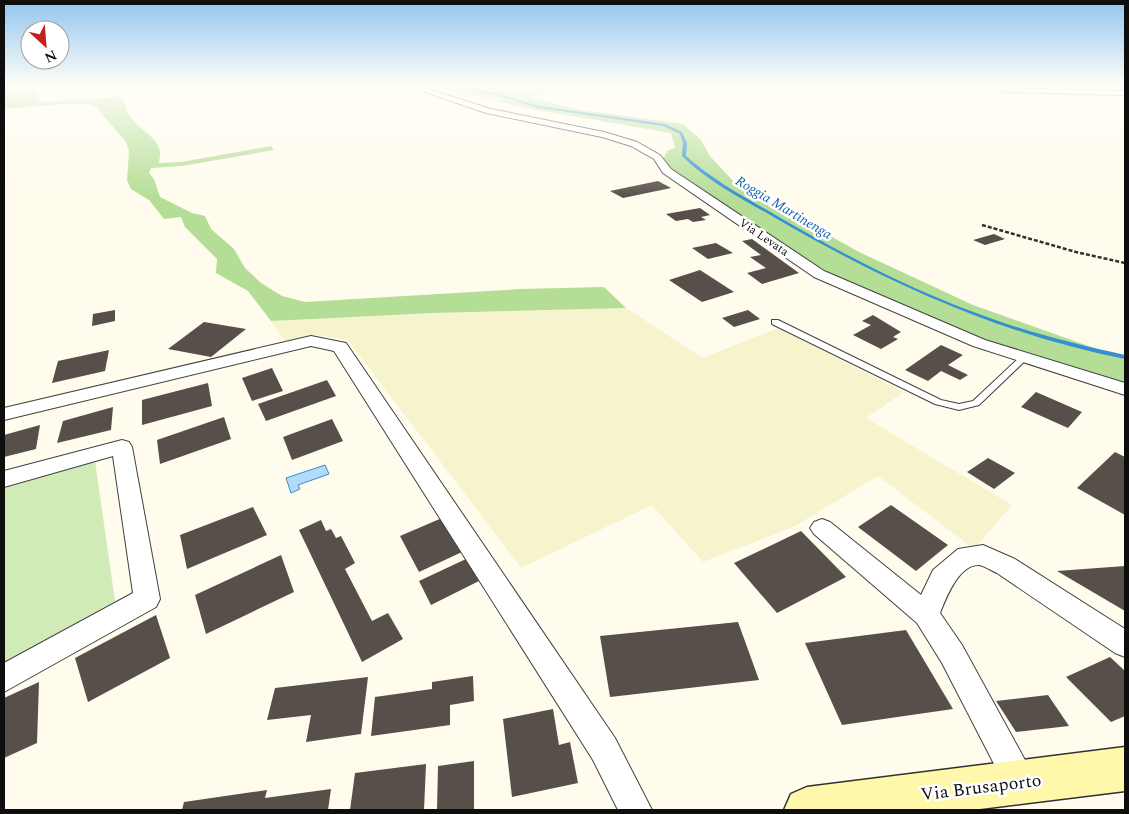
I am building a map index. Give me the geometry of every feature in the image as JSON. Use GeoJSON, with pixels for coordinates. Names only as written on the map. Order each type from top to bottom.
{"type":"FeatureCollection","features":[{"type":"Feature","properties":{"kind":"street","name":"Via Levata"},"geometry":{"type":"LineString","coordinates":[[546,123],[604,135],[634,144],[657,157],[667,171],[818,274],[979,343],[1125,389]]}},
{"type":"Feature","properties":{"kind":"street"},"geometry":{"type":"LineString","coordinates":[[4,414],[312,341],[340,347],[604,749],[636,810]]}},
{"type":"Feature","properties":{"kind":"street"},"geometry":{"type":"LineString","coordinates":[[4,480],[122,447],[147,599],[4,678]]}},
{"type":"Feature","properties":{"kind":"street"},"geometry":{"type":"LineString","coordinates":[[822,528],[926,614],[952,654],[1020,782]]}},
{"type":"Feature","properties":{"kind":"street"},"geometry":{"type":"LineString","coordinates":[[926,614],[942,577],[966,556],[983,555],[1006,566],[1125,644]]}},
{"type":"Feature","properties":{"kind":"street","name":"Via Brusaporto"},"geometry":{"type":"LineString","coordinates":[[807,810],[1125,769]]}},
{"type":"Feature","properties":{"kind":"lane"},"geometry":{"type":"LineString","coordinates":[[775,322],[938,402],[959,407],[976,403],[1024,358]]}},
{"type":"Feature","properties":{"kind":"path"},"geometry":{"type":"LineString","coordinates":[[982,225],[1076,252],[1125,263]]}},
{"type":"Feature","properties":{"kind":"shaded area"},"geometry":{"type":"Polygon","coordinates":[[[626,308],[703,358],[778,328],[904,392],[866,418],[1012,505],[974,549],[878,476],[795,526],[703,562],[652,505],[521,568],[348,340],[316,335],[285,342],[271,321],[434,313],[626,308]]]}},
{"type":"Feature","properties":{"kind":"green space"},"geometry":{"type":"Polygon","coordinates":[[[110,123],[136,123],[157,144],[160,152],[159,163],[181,162],[271,146],[274,150],[182,166],[151,168],[149,173],[154,179],[160,197],[192,213],[205,216],[211,229],[234,249],[245,268],[261,283],[282,296],[305,302],[521,289],[604,287],[626,308],[434,313],[271,321],[248,291],[216,273],[217,259],[185,227],[181,217],[164,219],[149,200],[131,189],[127,180],[129,151],[126,142],[110,123]]]}},
{"type":"Feature","properties":{"kind":"green space"},"geometry":{"type":"Polygon","coordinates":[[[613,123],[683,124],[701,140],[710,156],[734,182],[859,252],[973,305],[1125,359],[1125,383],[981,338],[821,269],[674,173],[663,159],[667,151],[675,148],[671,133],[613,123]]]}},
{"type":"Feature","properties":{"kind":"green space"},"geometry":{"type":"Polygon","coordinates":[[[95,461],[115,601],[4,662],[4,487],[95,461]]]}},
{"type":"Feature","properties":{"kind":"water"},"geometry":{"type":"Polygon","coordinates":[[[325,465],[329,474],[298,485],[300,489],[291,493],[286,478],[325,465]]]}},
{"type":"Feature","properties":{"kind":"building"},"geometry":{"type":"Polygon","coordinates":[[[658,181],[671,188],[623,198],[610,191],[658,181]]]}},
{"type":"Feature","properties":{"kind":"building"},"geometry":{"type":"Polygon","coordinates":[[[700,208],[710,215],[701,217],[706,220],[693,222],[688,219],[676,221],[666,214],[700,208]]]}},
{"type":"Feature","properties":{"kind":"building"},"geometry":{"type":"Polygon","coordinates":[[[994,234],[1005,239],[985,245],[973,240],[994,234]]]}},
{"type":"Feature","properties":{"kind":"building"},"geometry":{"type":"Polygon","coordinates":[[[752,239],[799,273],[762,284],[747,273],[766,268],[750,257],[761,255],[742,241],[752,239]]]}},
{"type":"Feature","properties":{"kind":"building"},"geometry":{"type":"Polygon","coordinates":[[[716,243],[733,253],[708,259],[692,248],[716,243]]]}},
{"type":"Feature","properties":{"kind":"building"},"geometry":{"type":"Polygon","coordinates":[[[700,270],[734,292],[702,302],[669,280],[700,270]]]}},
{"type":"Feature","properties":{"kind":"building"},"geometry":{"type":"Polygon","coordinates":[[[115,310],[115,321],[92,326],[93,314],[115,310]]]}},
{"type":"Feature","properties":{"kind":"building"},"geometry":{"type":"Polygon","coordinates":[[[748,310],[760,319],[734,327],[722,318],[748,310]]]}},
{"type":"Feature","properties":{"kind":"building"},"geometry":{"type":"Polygon","coordinates":[[[873,315],[901,332],[893,337],[898,339],[881,349],[853,335],[871,325],[862,321],[873,315]]]}},
{"type":"Feature","properties":{"kind":"building"},"geometry":{"type":"Polygon","coordinates":[[[204,322],[246,329],[211,357],[168,349],[204,322]]]}},
{"type":"Feature","properties":{"kind":"building"},"geometry":{"type":"Polygon","coordinates":[[[941,345],[963,355],[948,365],[968,375],[960,380],[941,371],[928,381],[905,370],[941,345]]]}},
{"type":"Feature","properties":{"kind":"building"},"geometry":{"type":"Polygon","coordinates":[[[109,350],[105,371],[52,383],[58,361],[109,350]]]}},
{"type":"Feature","properties":{"kind":"building"},"geometry":{"type":"Polygon","coordinates":[[[272,368],[283,391],[252,401],[242,378],[272,368]]]}},
{"type":"Feature","properties":{"kind":"building"},"geometry":{"type":"Polygon","coordinates":[[[327,380],[336,396],[266,421],[258,404],[327,380]]]}},
{"type":"Feature","properties":{"kind":"building"},"geometry":{"type":"Polygon","coordinates":[[[208,383],[212,406],[142,425],[142,400],[208,383]]]}},
{"type":"Feature","properties":{"kind":"building"},"geometry":{"type":"Polygon","coordinates":[[[1036,392],[1082,412],[1068,428],[1021,407],[1036,392]]]}},
{"type":"Feature","properties":{"kind":"building"},"geometry":{"type":"Polygon","coordinates":[[[113,407],[111,430],[57,443],[63,421],[113,407]]]}},
{"type":"Feature","properties":{"kind":"building"},"geometry":{"type":"Polygon","coordinates":[[[224,417],[231,439],[160,464],[157,440],[224,417]]]}},
{"type":"Feature","properties":{"kind":"building"},"geometry":{"type":"Polygon","coordinates":[[[332,419],[343,441],[292,460],[283,437],[332,419]]]}},
{"type":"Feature","properties":{"kind":"building"},"geometry":{"type":"Polygon","coordinates":[[[40,425],[36,449],[4,457],[4,435],[40,425]]]}},
{"type":"Feature","properties":{"kind":"building"},"geometry":{"type":"Polygon","coordinates":[[[1115,452],[1125,457],[1125,515],[1077,488],[1115,452]]]}},
{"type":"Feature","properties":{"kind":"building"},"geometry":{"type":"Polygon","coordinates":[[[988,458],[1015,473],[994,489],[967,472],[988,458]]]}},
{"type":"Feature","properties":{"kind":"building"},"geometry":{"type":"Polygon","coordinates":[[[891,505],[948,545],[916,571],[858,527],[891,505]]]}},
{"type":"Feature","properties":{"kind":"building"},"geometry":{"type":"Polygon","coordinates":[[[253,507],[267,535],[187,569],[180,535],[253,507]]]}},
{"type":"Feature","properties":{"kind":"building"},"geometry":{"type":"Polygon","coordinates":[[[442,518],[462,552],[419,572],[400,536],[442,518]]]}},
{"type":"Feature","properties":{"kind":"building"},"geometry":{"type":"Polygon","coordinates":[[[321,520],[326,531],[331,529],[336,538],[341,536],[355,563],[345,569],[372,621],[388,613],[403,639],[362,662],[299,530],[321,520]]]}},
{"type":"Feature","properties":{"kind":"building"},"geometry":{"type":"Polygon","coordinates":[[[801,531],[846,577],[777,613],[734,563],[801,531]]]}},
{"type":"Feature","properties":{"kind":"building"},"geometry":{"type":"Polygon","coordinates":[[[281,555],[294,592],[206,634],[195,595],[281,555]]]}},
{"type":"Feature","properties":{"kind":"building"},"geometry":{"type":"Polygon","coordinates":[[[466,559],[479,581],[431,605],[419,581],[466,559]]]}},
{"type":"Feature","properties":{"kind":"building"},"geometry":{"type":"Polygon","coordinates":[[[1125,566],[1125,611],[1057,571],[1125,566]]]}},
{"type":"Feature","properties":{"kind":"building"},"geometry":{"type":"Polygon","coordinates":[[[156,615],[170,658],[88,702],[75,658],[156,615]]]}},
{"type":"Feature","properties":{"kind":"building"},"geometry":{"type":"Polygon","coordinates":[[[738,622],[759,680],[610,697],[600,636],[738,622]]]}},
{"type":"Feature","properties":{"kind":"building"},"geometry":{"type":"Polygon","coordinates":[[[906,630],[953,709],[842,725],[805,643],[906,630]]]}},
{"type":"Feature","properties":{"kind":"building"},"geometry":{"type":"Polygon","coordinates":[[[1110,657],[1125,671],[1125,716],[1111,722],[1066,677],[1110,657]]]}},
{"type":"Feature","properties":{"kind":"building"},"geometry":{"type":"Polygon","coordinates":[[[473,676],[474,701],[450,705],[450,725],[371,736],[375,697],[432,689],[432,682],[473,676]]]}},
{"type":"Feature","properties":{"kind":"building"},"geometry":{"type":"Polygon","coordinates":[[[368,677],[361,734],[306,742],[311,715],[267,720],[275,688],[368,677]]]}},
{"type":"Feature","properties":{"kind":"building"},"geometry":{"type":"Polygon","coordinates":[[[39,682],[37,743],[4,758],[4,698],[39,682]]]}},
{"type":"Feature","properties":{"kind":"building"},"geometry":{"type":"Polygon","coordinates":[[[1048,695],[1069,726],[1016,732],[996,701],[1048,695]]]}},
{"type":"Feature","properties":{"kind":"building"},"geometry":{"type":"Polygon","coordinates":[[[553,709],[559,745],[570,742],[578,783],[512,797],[503,719],[553,709]]]}},
{"type":"Feature","properties":{"kind":"building"},"geometry":{"type":"Polygon","coordinates":[[[474,761],[474,809],[437,810],[438,766],[474,761]]]}},
{"type":"Feature","properties":{"kind":"building"},"geometry":{"type":"Polygon","coordinates":[[[426,764],[424,810],[350,810],[355,773],[426,764]]]}},
{"type":"Feature","properties":{"kind":"building"},"geometry":{"type":"Polygon","coordinates":[[[331,789],[328,810],[182,810],[184,802],[267,790],[265,798],[331,789]]]}},
{"type":"Feature","properties":{"kind":"waterway","name":"Roggia Martinenga"},"geometry":{"type":"LineString","coordinates":[[650,123],[664,125],[681,133],[685,143],[684,156],[716,181],[739,196],[859,263],[944,302],[988,319],[1078,347],[1125,357]]}}]}
